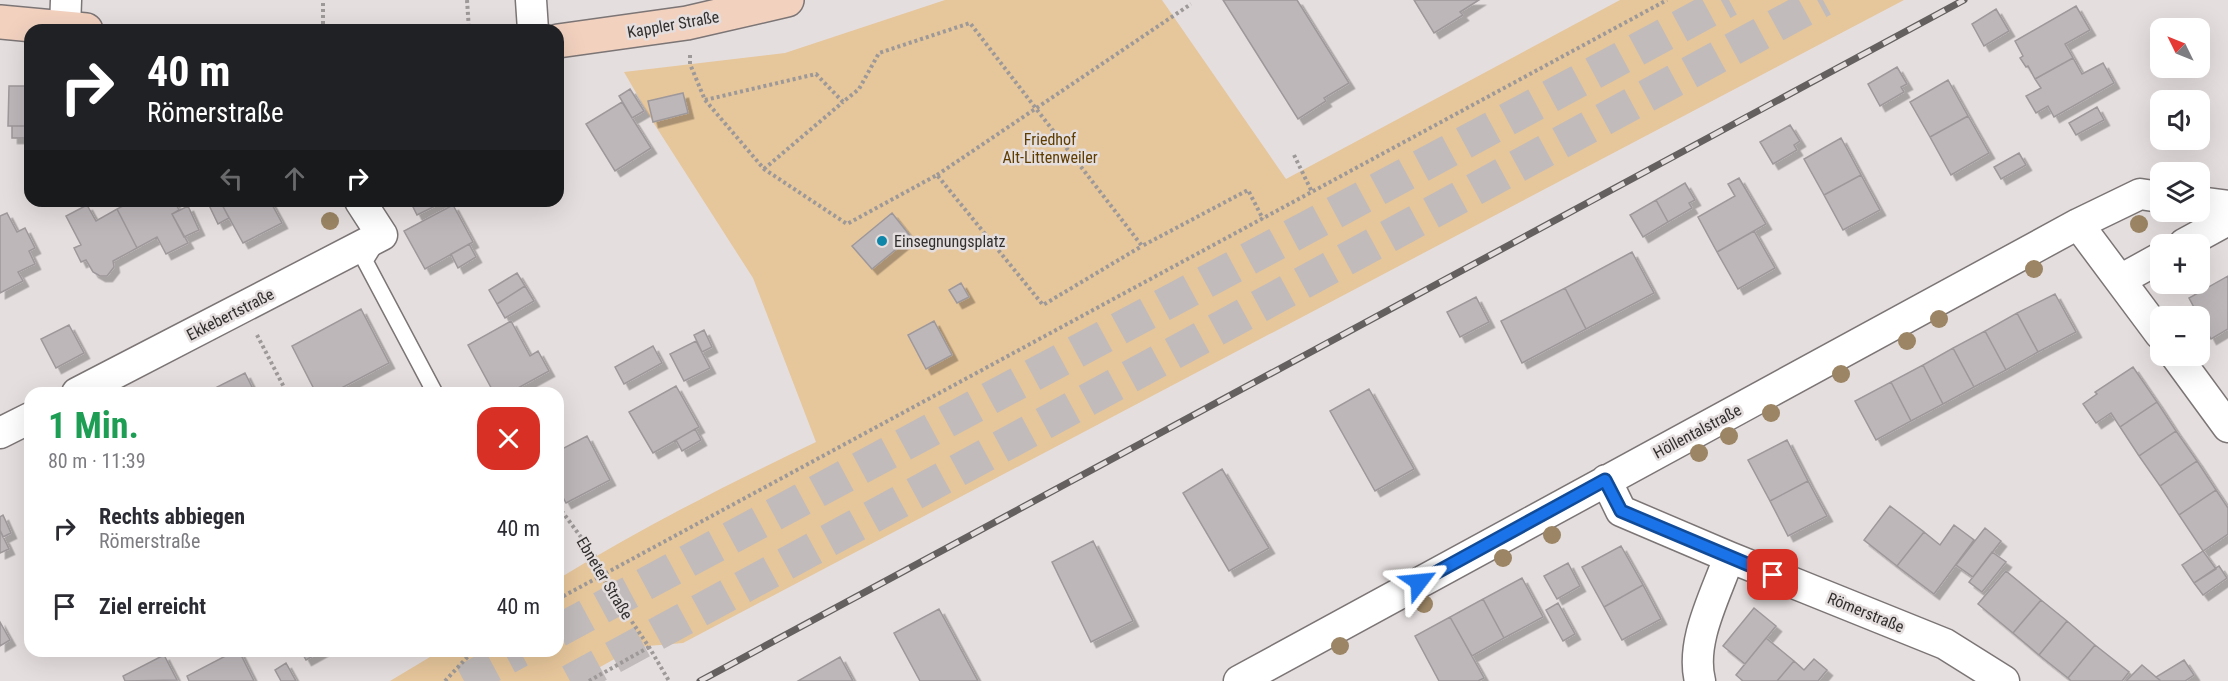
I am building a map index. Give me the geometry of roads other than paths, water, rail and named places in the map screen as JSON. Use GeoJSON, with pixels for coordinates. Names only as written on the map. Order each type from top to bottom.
{"type":"FeatureCollection","features":[{"type":"Feature","properties":{"kind":"street"},"geometry":{"type":"LineString","coordinates":[[531,0],[533,24]]}},
{"type":"Feature","properties":{"kind":"street","name":"Kappler Straße"},"geometry":{"type":"LineString","coordinates":[[564,40],[687,23],[787,0]]}},
{"type":"Feature","properties":{"kind":"street"},"geometry":{"type":"LineString","coordinates":[[0,22],[72,19]]}},
{"type":"Feature","properties":{"kind":"street","name":"Höllentalstraße"},"geometry":{"type":"LineString","coordinates":[[1239,681],[1280,671],[1605,480],[2078,224],[2140,194],[2150,196]]}},
{"type":"Feature","properties":{"kind":"street"},"geometry":{"type":"LineString","coordinates":[[2210,204],[2228,206]]}},
{"type":"Feature","properties":{"kind":"street"},"geometry":{"type":"LineString","coordinates":[[364,207],[382,235]]}},
{"type":"Feature","properties":{"kind":"street"},"geometry":{"type":"LineString","coordinates":[[2202,234],[2228,220]]}},
{"type":"Feature","properties":{"kind":"street"},"geometry":{"type":"LineString","coordinates":[[2078,224],[2150,320]]}},
{"type":"Feature","properties":{"kind":"street","name":"Ekkebertstraße"},"geometry":{"type":"LineString","coordinates":[[89,387],[382,235]]}},
{"type":"Feature","properties":{"kind":"street"},"geometry":{"type":"LineString","coordinates":[[2120,280],[2150,264]]}},
{"type":"Feature","properties":{"kind":"street"},"geometry":{"type":"LineString","coordinates":[[2183,366],[2228,427]]}},
{"type":"Feature","properties":{"kind":"street"},"geometry":{"type":"LineString","coordinates":[[0,433],[24,421]]}},
{"type":"Feature","properties":{"kind":"street","name":"Römerstraße"},"geometry":{"type":"LineString","coordinates":[[1605,480],[1621,511],[1730,558],[1945,644],[2004,681]]}},
{"type":"Feature","properties":{"kind":"street"},"geometry":{"type":"LineString","coordinates":[[1700,681],[1697,667],[1704,628],[1730,558]]}},
{"type":"Feature","properties":{"kind":"lane"},"geometry":{"type":"LineString","coordinates":[[382,235],[365,261],[432,387]]}},
{"type":"Feature","properties":{"kind":"tunnel"},"geometry":{"type":"LineString","coordinates":[[564,628],[1729,0]]}},
{"type":"Feature","properties":{"kind":"tunnel"},"geometry":{"type":"LineString","coordinates":[[570,681],[1823,0]]}},
{"type":"Feature","properties":{"kind":"tunnel"},"geometry":{"type":"LineString","coordinates":[[464,681],[509,657]]}},
{"type":"Feature","properties":{"kind":"railway"},"geometry":{"type":"LineString","coordinates":[[700,681],[1964,0]]}},
{"type":"Feature","properties":{"kind":"place","name":"Einsegnungsplatz"},"geometry":{"type":"Point","coordinates":[882,241]}},
{"type":"Feature","properties":{"kind":"park label","name":"Friedhof Alt-Littenweiler"},"geometry":{"type":"Point","coordinates":[1050,148]}}]}
